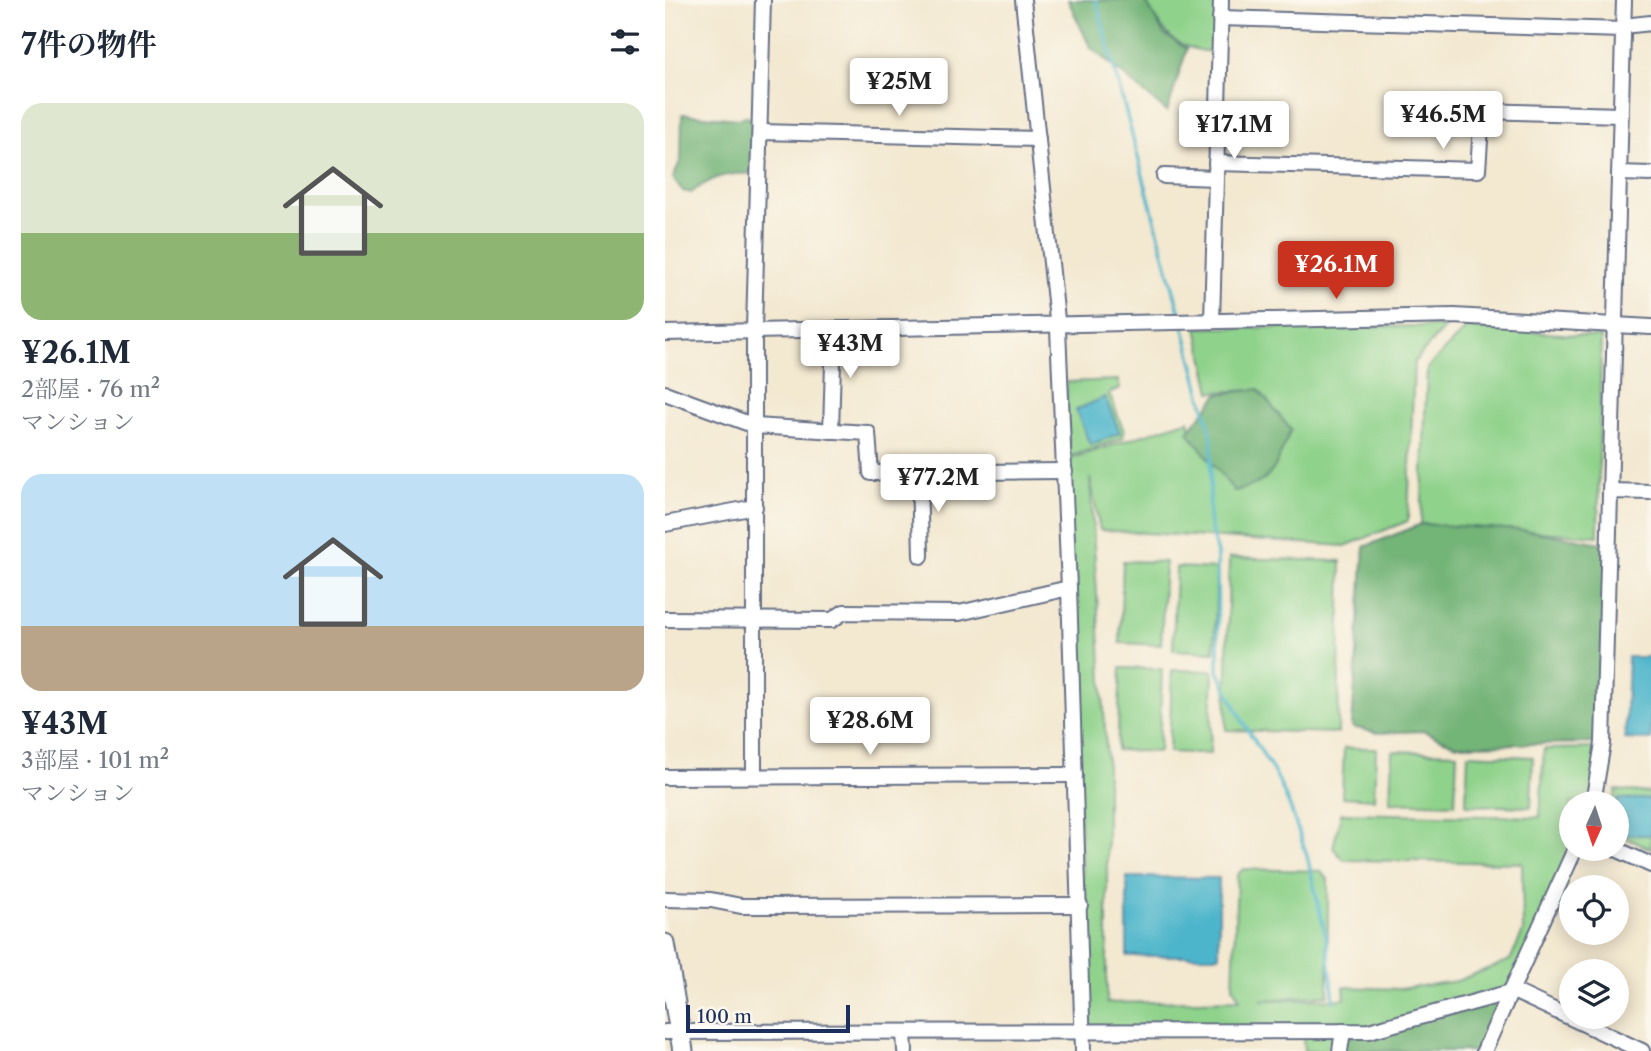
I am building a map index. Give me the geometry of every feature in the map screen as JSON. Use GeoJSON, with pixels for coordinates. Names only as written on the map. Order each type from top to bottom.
{"type":"FeatureCollection","features":[{"type":"Feature","properties":{"kind":"main road"},"geometry":{"type":"LineString","coordinates":[[665,944],[676,1038]]}},
{"type":"Feature","properties":{"kind":"street"},"geometry":{"type":"LineString","coordinates":[[754,775],[754,331],[764,0]]}},
{"type":"Feature","properties":{"kind":"street"},"geometry":{"type":"LineString","coordinates":[[1023,0],[1057,324],[1065,471],[1083,1051]]}},
{"type":"Feature","properties":{"kind":"street"},"geometry":{"type":"LineString","coordinates":[[1212,321],[1220,0]]}},
{"type":"Feature","properties":{"kind":"street"},"geometry":{"type":"LineString","coordinates":[[1595,791],[1603,743],[1624,0]]}},
{"type":"Feature","properties":{"kind":"street"},"geometry":{"type":"LineString","coordinates":[[1220,18],[1623,28],[1651,23]]}},
{"type":"Feature","properties":{"kind":"street"},"geometry":{"type":"LineString","coordinates":[[1164,176],[1216,171],[1478,170],[1482,111],[1621,115]]}},
{"type":"Feature","properties":{"kind":"street"},"geometry":{"type":"LineString","coordinates":[[760,132],[1038,139]]}},
{"type":"Feature","properties":{"kind":"street"},"geometry":{"type":"LineString","coordinates":[[1619,173],[1651,174]]}},
{"type":"Feature","properties":{"kind":"street"},"geometry":{"type":"LineString","coordinates":[[665,333],[1454,316],[1651,327]]}},
{"type":"Feature","properties":{"kind":"street"},"geometry":{"type":"LineString","coordinates":[[831,431],[834,329]]}},
{"type":"Feature","properties":{"kind":"street"},"geometry":{"type":"LineString","coordinates":[[665,393],[755,426],[868,433],[871,473],[1065,471]]}},
{"type":"Feature","properties":{"kind":"street"},"geometry":{"type":"LineString","coordinates":[[919,472],[921,556]]}},
{"type":"Feature","properties":{"kind":"street"},"geometry":{"type":"LineString","coordinates":[[1610,491],[1651,492]]}},
{"type":"Feature","properties":{"kind":"street"},"geometry":{"type":"LineString","coordinates":[[665,524],[755,507]]}},
{"type":"Feature","properties":{"kind":"street"},"geometry":{"type":"LineString","coordinates":[[665,619],[832,620],[844,612],[959,613],[1069,588]]}},
{"type":"Feature","properties":{"kind":"street"},"geometry":{"type":"LineString","coordinates":[[665,776],[1075,775]]}},
{"type":"Feature","properties":{"kind":"street"},"geometry":{"type":"LineString","coordinates":[[1629,855],[1651,865]]}},
{"type":"Feature","properties":{"kind":"street"},"geometry":{"type":"LineString","coordinates":[[1484,1051],[1570,861]]}},
{"type":"Feature","properties":{"kind":"street"},"geometry":{"type":"LineString","coordinates":[[665,899],[711,900],[741,906],[1080,905]]}},
{"type":"Feature","properties":{"kind":"street"},"geometry":{"type":"LineString","coordinates":[[676,1038],[904,1032],[1369,1031],[1511,991],[1642,1051]]}},
{"type":"Feature","properties":{"kind":"street"},"geometry":{"type":"LineString","coordinates":[[1340,1051],[1343,1031]]}},
{"type":"Feature","properties":{"kind":"street"},"geometry":{"type":"LineString","coordinates":[[904,1032],[905,1051]]}},
{"type":"Feature","properties":{"kind":"green space"},"geometry":{"type":"Polygon","coordinates":[[[1068,0],[1145,0],[1164,34],[1187,49],[1167,112],[1090,47],[1068,0]]]}},
{"type":"Feature","properties":{"kind":"green space"},"geometry":{"type":"Polygon","coordinates":[[[1145,0],[1221,0],[1219,53],[1192,48],[1173,39],[1166,33],[1145,0]]]}},
{"type":"Feature","properties":{"kind":"green space"},"geometry":{"type":"Polygon","coordinates":[[[682,114],[738,119],[746,116],[754,122],[754,167],[748,174],[725,175],[711,180],[691,193],[683,191],[673,178],[681,159],[682,114]]]}},
{"type":"Feature","properties":{"kind":"green space"},"geometry":{"type":"Polygon","coordinates":[[[1446,326],[1414,362],[1408,521],[1345,546],[1100,530],[1090,478],[1107,763],[1107,1003],[1240,1000],[1233,987],[1237,875],[1243,869],[1320,871],[1328,879],[1328,995],[1261,1000],[1345,999],[1344,987],[1399,989],[1457,981],[1510,960],[1523,932],[1522,863],[1344,860],[1333,848],[1341,813],[1540,817],[1544,749],[1603,748],[1594,791],[1559,791],[1559,861],[1566,861],[1508,998],[1366,1031],[1089,1032],[1064,461],[1189,420],[1193,439],[1258,390],[1211,392],[1197,328],[1446,326]]]}},
{"type":"Feature","properties":{"kind":"green space"},"geometry":{"type":"Polygon","coordinates":[[[1467,327],[1601,337],[1598,536],[1421,524],[1427,368],[1467,327]]]}},
{"type":"Feature","properties":{"kind":"green space"},"geometry":{"type":"Polygon","coordinates":[[[1118,380],[1120,388],[1109,393],[1124,431],[1123,438],[1069,457],[1066,382],[1118,380]]]}},
{"type":"Feature","properties":{"kind":"green space"},"geometry":{"type":"Polygon","coordinates":[[[1258,389],[1291,430],[1277,463],[1266,478],[1248,488],[1234,491],[1188,432],[1218,394],[1258,389]]]}},
{"type":"Feature","properties":{"kind":"green space"},"geometry":{"type":"Polygon","coordinates":[[[1421,524],[1523,530],[1609,544],[1603,743],[1456,745],[1423,731],[1378,733],[1352,727],[1364,547],[1421,524]]]}},
{"type":"Feature","properties":{"kind":"green space"},"geometry":{"type":"Polygon","coordinates":[[[1229,558],[1341,561],[1338,733],[1226,730],[1229,558]]]}},
{"type":"Feature","properties":{"kind":"green space"},"geometry":{"type":"Polygon","coordinates":[[[1123,561],[1165,562],[1161,645],[1120,643],[1123,561]]]}},
{"type":"Feature","properties":{"kind":"green space"},"geometry":{"type":"Polygon","coordinates":[[[1176,567],[1217,569],[1214,652],[1173,650],[1176,567]]]}},
{"type":"Feature","properties":{"kind":"green space"},"geometry":{"type":"Polygon","coordinates":[[[1121,668],[1162,669],[1159,752],[1117,750],[1121,668]]]}},
{"type":"Feature","properties":{"kind":"green space"},"geometry":{"type":"Polygon","coordinates":[[[1172,670],[1213,671],[1210,754],[1169,752],[1172,670]]]}},
{"type":"Feature","properties":{"kind":"green space"},"geometry":{"type":"Polygon","coordinates":[[[1344,748],[1376,748],[1374,799],[1342,797],[1344,748]]]}},
{"type":"Feature","properties":{"kind":"green space"},"geometry":{"type":"Polygon","coordinates":[[[1392,751],[1457,753],[1455,804],[1390,802],[1392,751]]]}},
{"type":"Feature","properties":{"kind":"green space"},"geometry":{"type":"Polygon","coordinates":[[[1468,754],[1533,757],[1531,807],[1466,805],[1468,754]]]}},
{"type":"Feature","properties":{"kind":"green space"},"geometry":{"type":"Polygon","coordinates":[[[1629,791],[1651,793],[1651,849],[1629,839],[1629,791]]]}},
{"type":"Feature","properties":{"kind":"green space"},"geometry":{"type":"Polygon","coordinates":[[[1508,998],[1484,1051],[1340,1051],[1342,1038],[1508,998]]]}},
{"type":"Feature","properties":{"kind":"green space"},"geometry":{"type":"Polygon","coordinates":[[[1343,1033],[1339,1051],[1304,1051],[1303,1034],[1343,1033]]]}},
{"type":"Feature","properties":{"kind":"water"},"geometry":{"type":"Polygon","coordinates":[[[1105,397],[1120,433],[1090,445],[1076,410],[1105,397]]]}},
{"type":"Feature","properties":{"kind":"water"},"geometry":{"type":"Polygon","coordinates":[[[1628,657],[1651,657],[1651,740],[1625,739],[1628,657]]]}},
{"type":"Feature","properties":{"kind":"water"},"geometry":{"type":"Polygon","coordinates":[[[1629,799],[1651,799],[1651,835],[1629,835],[1629,799]]]}},
{"type":"Feature","properties":{"kind":"water"},"geometry":{"type":"Polygon","coordinates":[[[1127,877],[1219,878],[1219,956],[1127,956],[1127,877]]]}},
{"type":"Feature","properties":{"kind":"waterway"},"geometry":{"type":"LineString","coordinates":[[1096,0],[1181,318]]}},
{"type":"Feature","properties":{"kind":"waterway"},"geometry":{"type":"LineString","coordinates":[[1183,325],[1212,438],[1209,521],[1217,554],[1218,671],[1242,720],[1278,779],[1290,807],[1307,856],[1327,942],[1334,1001]]}}]}
